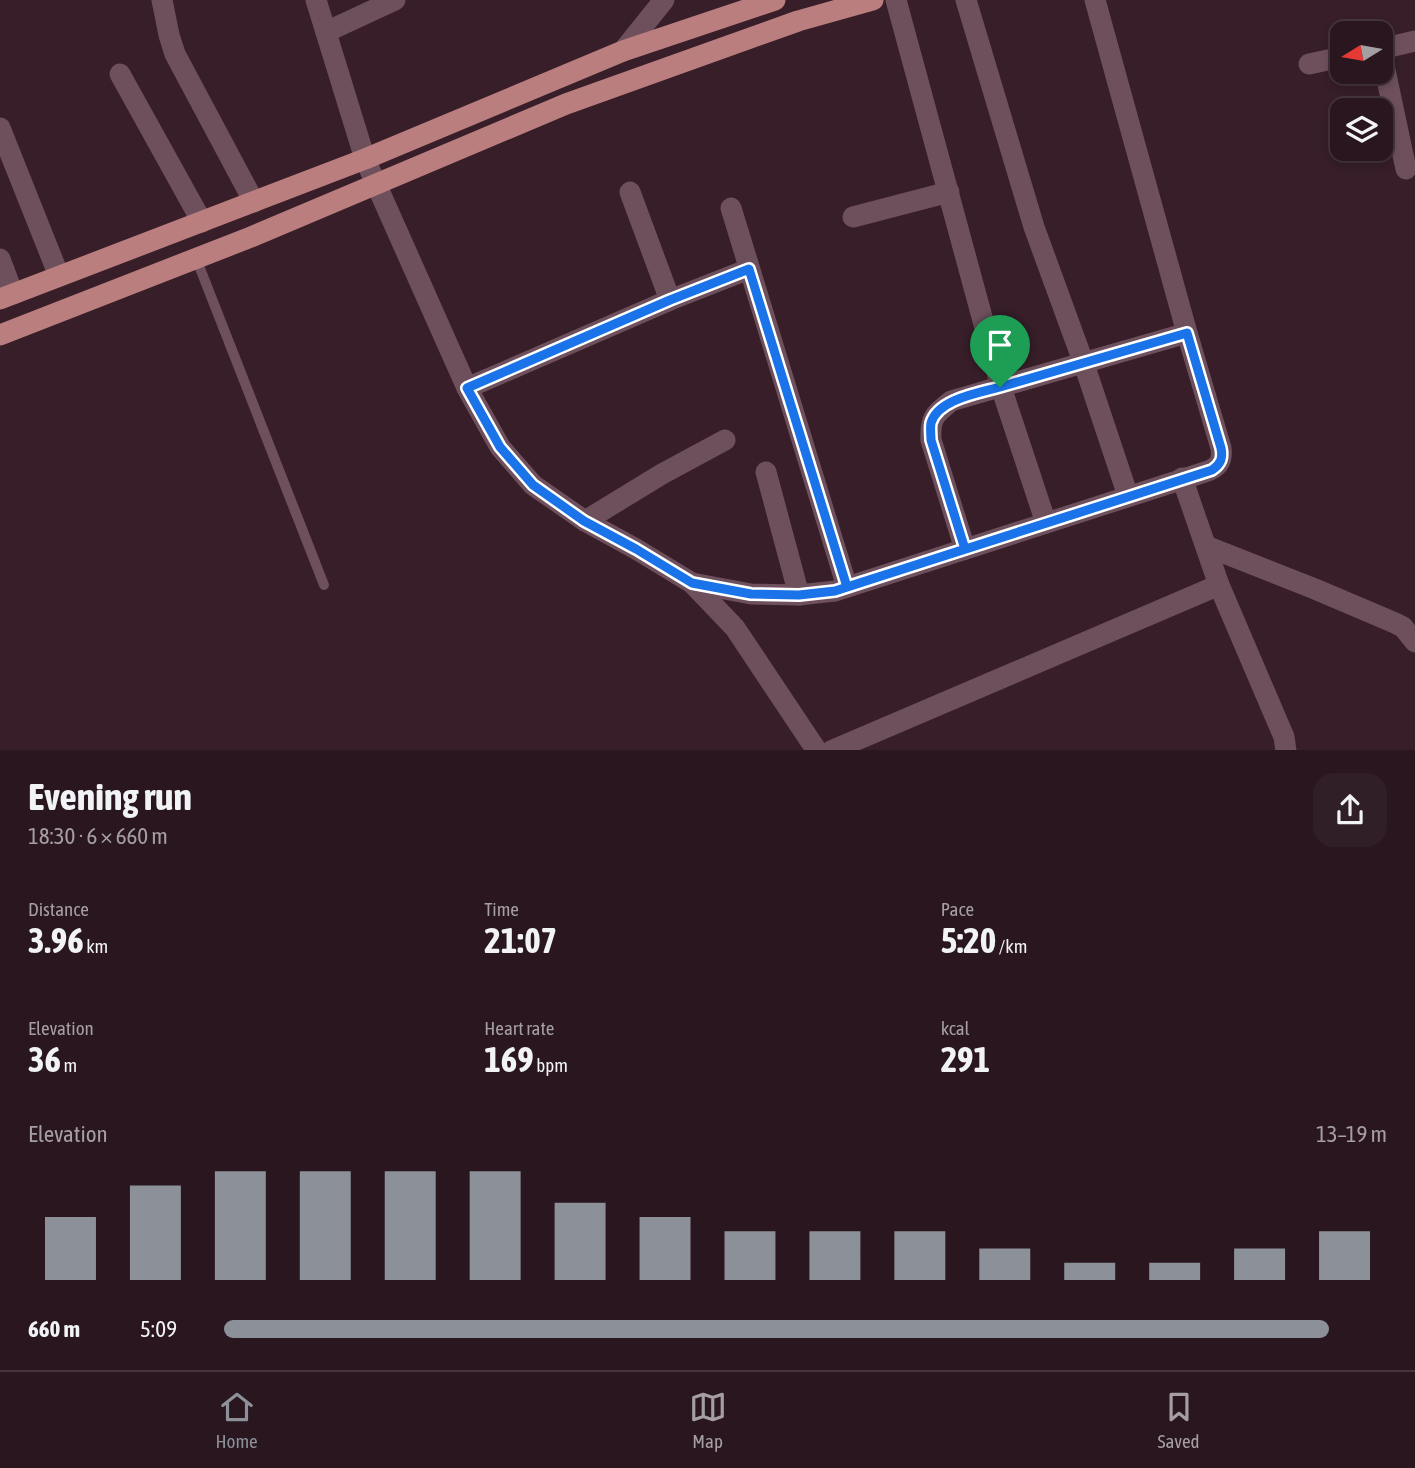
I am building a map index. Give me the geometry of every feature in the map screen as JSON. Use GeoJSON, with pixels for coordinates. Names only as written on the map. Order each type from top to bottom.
{"type":"FeatureCollection","features":[{"type":"Feature","properties":{"kind":"main road"},"geometry":{"type":"LineString","coordinates":[[7,296],[365,159],[623,51],[775,0]]}},
{"type":"Feature","properties":{"kind":"main road"},"geometry":{"type":"LineString","coordinates":[[0,335],[196,258],[566,104],[798,21],[873,0]]}},
{"type":"Feature","properties":{"kind":"street"},"geometry":{"type":"LineString","coordinates":[[162,0],[174,54],[254,202]]}},
{"type":"Feature","properties":{"kind":"street"},"geometry":{"type":"LineString","coordinates":[[316,0],[365,159],[467,388],[500,447],[533,485],[584,521],[692,583],[735,628],[816,750]]}},
{"type":"Feature","properties":{"kind":"street"},"geometry":{"type":"LineString","coordinates":[[326,32],[395,0]]}},
{"type":"Feature","properties":{"kind":"street"},"geometry":{"type":"LineString","coordinates":[[623,51],[664,0]]}},
{"type":"Feature","properties":{"kind":"street"},"geometry":{"type":"LineString","coordinates":[[896,0],[1000,387],[1046,523]]}},
{"type":"Feature","properties":{"kind":"street"},"geometry":{"type":"LineString","coordinates":[[966,0],[1034,227],[1128,496]]}},
{"type":"Feature","properties":{"kind":"street"},"geometry":{"type":"LineString","coordinates":[[692,583],[751,594],[799,595],[835,591],[1212,470],[1219,465],[1222,453],[1095,0]]}},
{"type":"Feature","properties":{"kind":"street"},"geometry":{"type":"LineString","coordinates":[[1393,47],[1415,41]]}},
{"type":"Feature","properties":{"kind":"street"},"geometry":{"type":"LineString","coordinates":[[1310,64],[1330,60]]}},
{"type":"Feature","properties":{"kind":"street"},"geometry":{"type":"LineString","coordinates":[[120,74],[202,222]]}},
{"type":"Feature","properties":{"kind":"street"},"geometry":{"type":"LineString","coordinates":[[1388,84],[1406,169]]}},
{"type":"Feature","properties":{"kind":"street"},"geometry":{"type":"LineString","coordinates":[[0,128],[60,276]]}},
{"type":"Feature","properties":{"kind":"street"},"geometry":{"type":"LineString","coordinates":[[630,192],[670,300]]}},
{"type":"Feature","properties":{"kind":"street"},"geometry":{"type":"LineString","coordinates":[[853,217],[949,192]]}},
{"type":"Feature","properties":{"kind":"street"},"geometry":{"type":"LineString","coordinates":[[731,208],[847,587]]}},
{"type":"Feature","properties":{"kind":"street"},"geometry":{"type":"LineString","coordinates":[[0,259],[7,296]]}},
{"type":"Feature","properties":{"kind":"street"},"geometry":{"type":"LineString","coordinates":[[467,388],[670,300],[749,269]]}},
{"type":"Feature","properties":{"kind":"street"},"geometry":{"type":"LineString","coordinates":[[965,549],[931,440],[930,425],[935,414],[951,401],[1187,333]]}},
{"type":"Feature","properties":{"kind":"street"},"geometry":{"type":"LineString","coordinates":[[584,521],[725,440]]}},
{"type":"Feature","properties":{"kind":"street"},"geometry":{"type":"LineString","coordinates":[[766,472],[799,595]]}},
{"type":"Feature","properties":{"kind":"street"},"geometry":{"type":"LineString","coordinates":[[1182,478],[1219,584],[1284,737],[1286,750]]}},
{"type":"Feature","properties":{"kind":"street"},"geometry":{"type":"LineString","coordinates":[[1206,547],[1395,623],[1403,627],[1415,642]]}},
{"type":"Feature","properties":{"kind":"street"},"geometry":{"type":"LineString","coordinates":[[833,750],[1219,584]]}},
{"type":"Feature","properties":{"kind":"lane"},"geometry":{"type":"LineString","coordinates":[[196,258],[324,585]]}},
{"type":"Feature","properties":{"kind":"route"},"geometry":{"type":"LineString","coordinates":[[1000,387],[951,401],[935,414],[930,425],[931,440],[965,549],[835,591],[799,595],[751,594],[692,583],[584,521],[533,485],[500,447],[467,388],[670,300],[749,269],[847,587],[965,549],[1128,496],[1182,478],[1212,470],[1221,460],[1221,448],[1187,333],[1000,387]]}}]}
